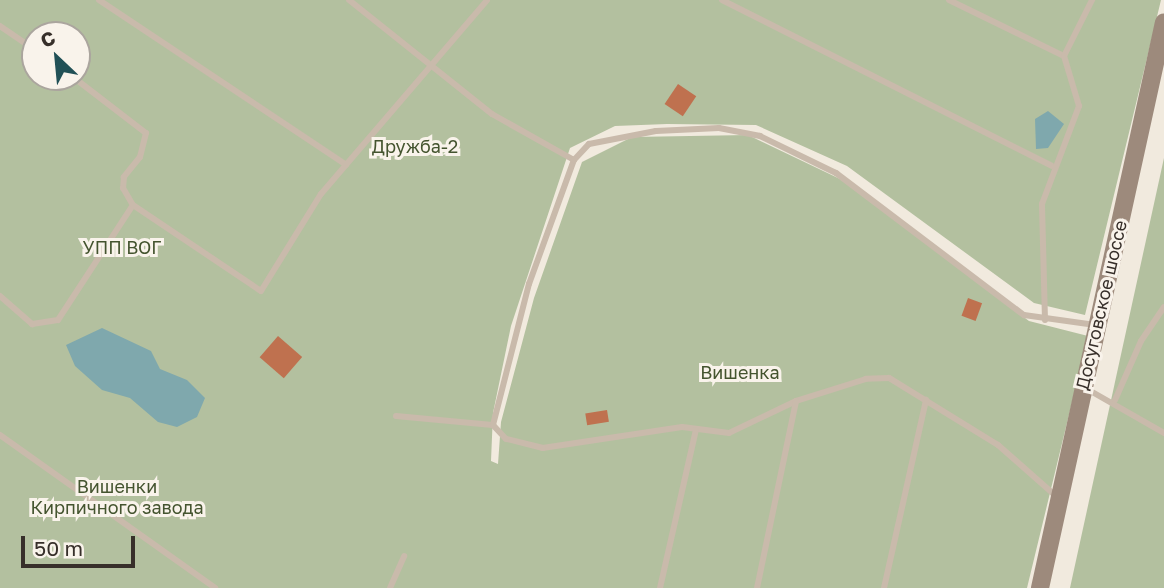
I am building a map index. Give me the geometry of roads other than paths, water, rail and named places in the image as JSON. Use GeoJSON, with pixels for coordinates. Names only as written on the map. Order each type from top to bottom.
{"type":"FeatureCollection","features":[{"type":"Feature","properties":{"kind":"main road","name":"Досуговское шоссе"},"geometry":{"type":"LineString","coordinates":[[1040,588],[1164,22]]}},
{"type":"Feature","properties":{"kind":"lane"},"geometry":{"type":"LineString","coordinates":[[99,0],[346,165]]}},
{"type":"Feature","properties":{"kind":"lane"},"geometry":{"type":"LineString","coordinates":[[349,0],[492,114],[573,160]]}},
{"type":"Feature","properties":{"kind":"lane"},"geometry":{"type":"LineString","coordinates":[[91,91],[146,133],[140,157],[124,177],[122,188],[133,205],[261,291],[321,194],[487,0]]}},
{"type":"Feature","properties":{"kind":"lane"},"geometry":{"type":"LineString","coordinates":[[722,0],[1052,166]]}},
{"type":"Feature","properties":{"kind":"lane"},"geometry":{"type":"LineString","coordinates":[[949,0],[1064,56]]}},
{"type":"Feature","properties":{"kind":"lane"},"geometry":{"type":"LineString","coordinates":[[1045,320],[1039,246],[1052,166],[1079,106],[1064,56],[1092,0]]}},
{"type":"Feature","properties":{"kind":"lane"},"geometry":{"type":"LineString","coordinates":[[0,26],[21,40]]}},
{"type":"Feature","properties":{"kind":"lane"},"geometry":{"type":"LineString","coordinates":[[493,425],[529,284],[573,160],[589,144],[656,131],[719,128],[760,136],[836,173],[1024,315],[1045,320],[1097,325]]}},
{"type":"Feature","properties":{"kind":"lane"},"geometry":{"type":"LineString","coordinates":[[0,296],[32,324],[58,320],[133,205]]}},
{"type":"Feature","properties":{"kind":"lane"},"geometry":{"type":"LineString","coordinates":[[1115,400],[1141,341],[1164,307]]}},
{"type":"Feature","properties":{"kind":"lane"},"geometry":{"type":"LineString","coordinates":[[396,416],[493,425],[506,439],[543,448],[682,427],[729,433],[796,401],[866,379],[889,378],[998,445],[1059,498]]}},
{"type":"Feature","properties":{"kind":"lane"},"geometry":{"type":"LineString","coordinates":[[1083,387],[1115,400],[1164,433]]}},
{"type":"Feature","properties":{"kind":"lane"},"geometry":{"type":"LineString","coordinates":[[884,588],[926,400]]}},
{"type":"Feature","properties":{"kind":"lane"},"geometry":{"type":"LineString","coordinates":[[757,588],[796,401]]}},
{"type":"Feature","properties":{"kind":"lane"},"geometry":{"type":"LineString","coordinates":[[660,588],[696,430]]}},
{"type":"Feature","properties":{"kind":"lane"},"geometry":{"type":"LineString","coordinates":[[0,435],[215,588]]}},
{"type":"Feature","properties":{"kind":"lane"},"geometry":{"type":"LineString","coordinates":[[390,588],[404,556]]}},
{"type":"Feature","properties":{"kind":"water"},"geometry":{"type":"Polygon","coordinates":[[[1048,111],[1064,124],[1048,148],[1036,149],[1035,119],[1048,111]]]}},
{"type":"Feature","properties":{"kind":"water"},"geometry":{"type":"Polygon","coordinates":[[[102,328],[151,351],[160,369],[187,380],[205,398],[197,417],[177,427],[158,422],[130,398],[102,390],[75,366],[66,345],[102,328]]]}},
{"type":"Feature","properties":{"kind":"park label","name":"Дружба-2"},"geometry":{"type":"Point","coordinates":[415,146]}},
{"type":"Feature","properties":{"kind":"park label","name":"УПП ВОГ"},"geometry":{"type":"Point","coordinates":[122,247]}},
{"type":"Feature","properties":{"kind":"park label","name":"Вишенка"},"geometry":{"type":"Point","coordinates":[740,372]}},
{"type":"Feature","properties":{"kind":"park label","name":"Вишенки Кирпичного завода"},"geometry":{"type":"Point","coordinates":[117,497]}}]}
